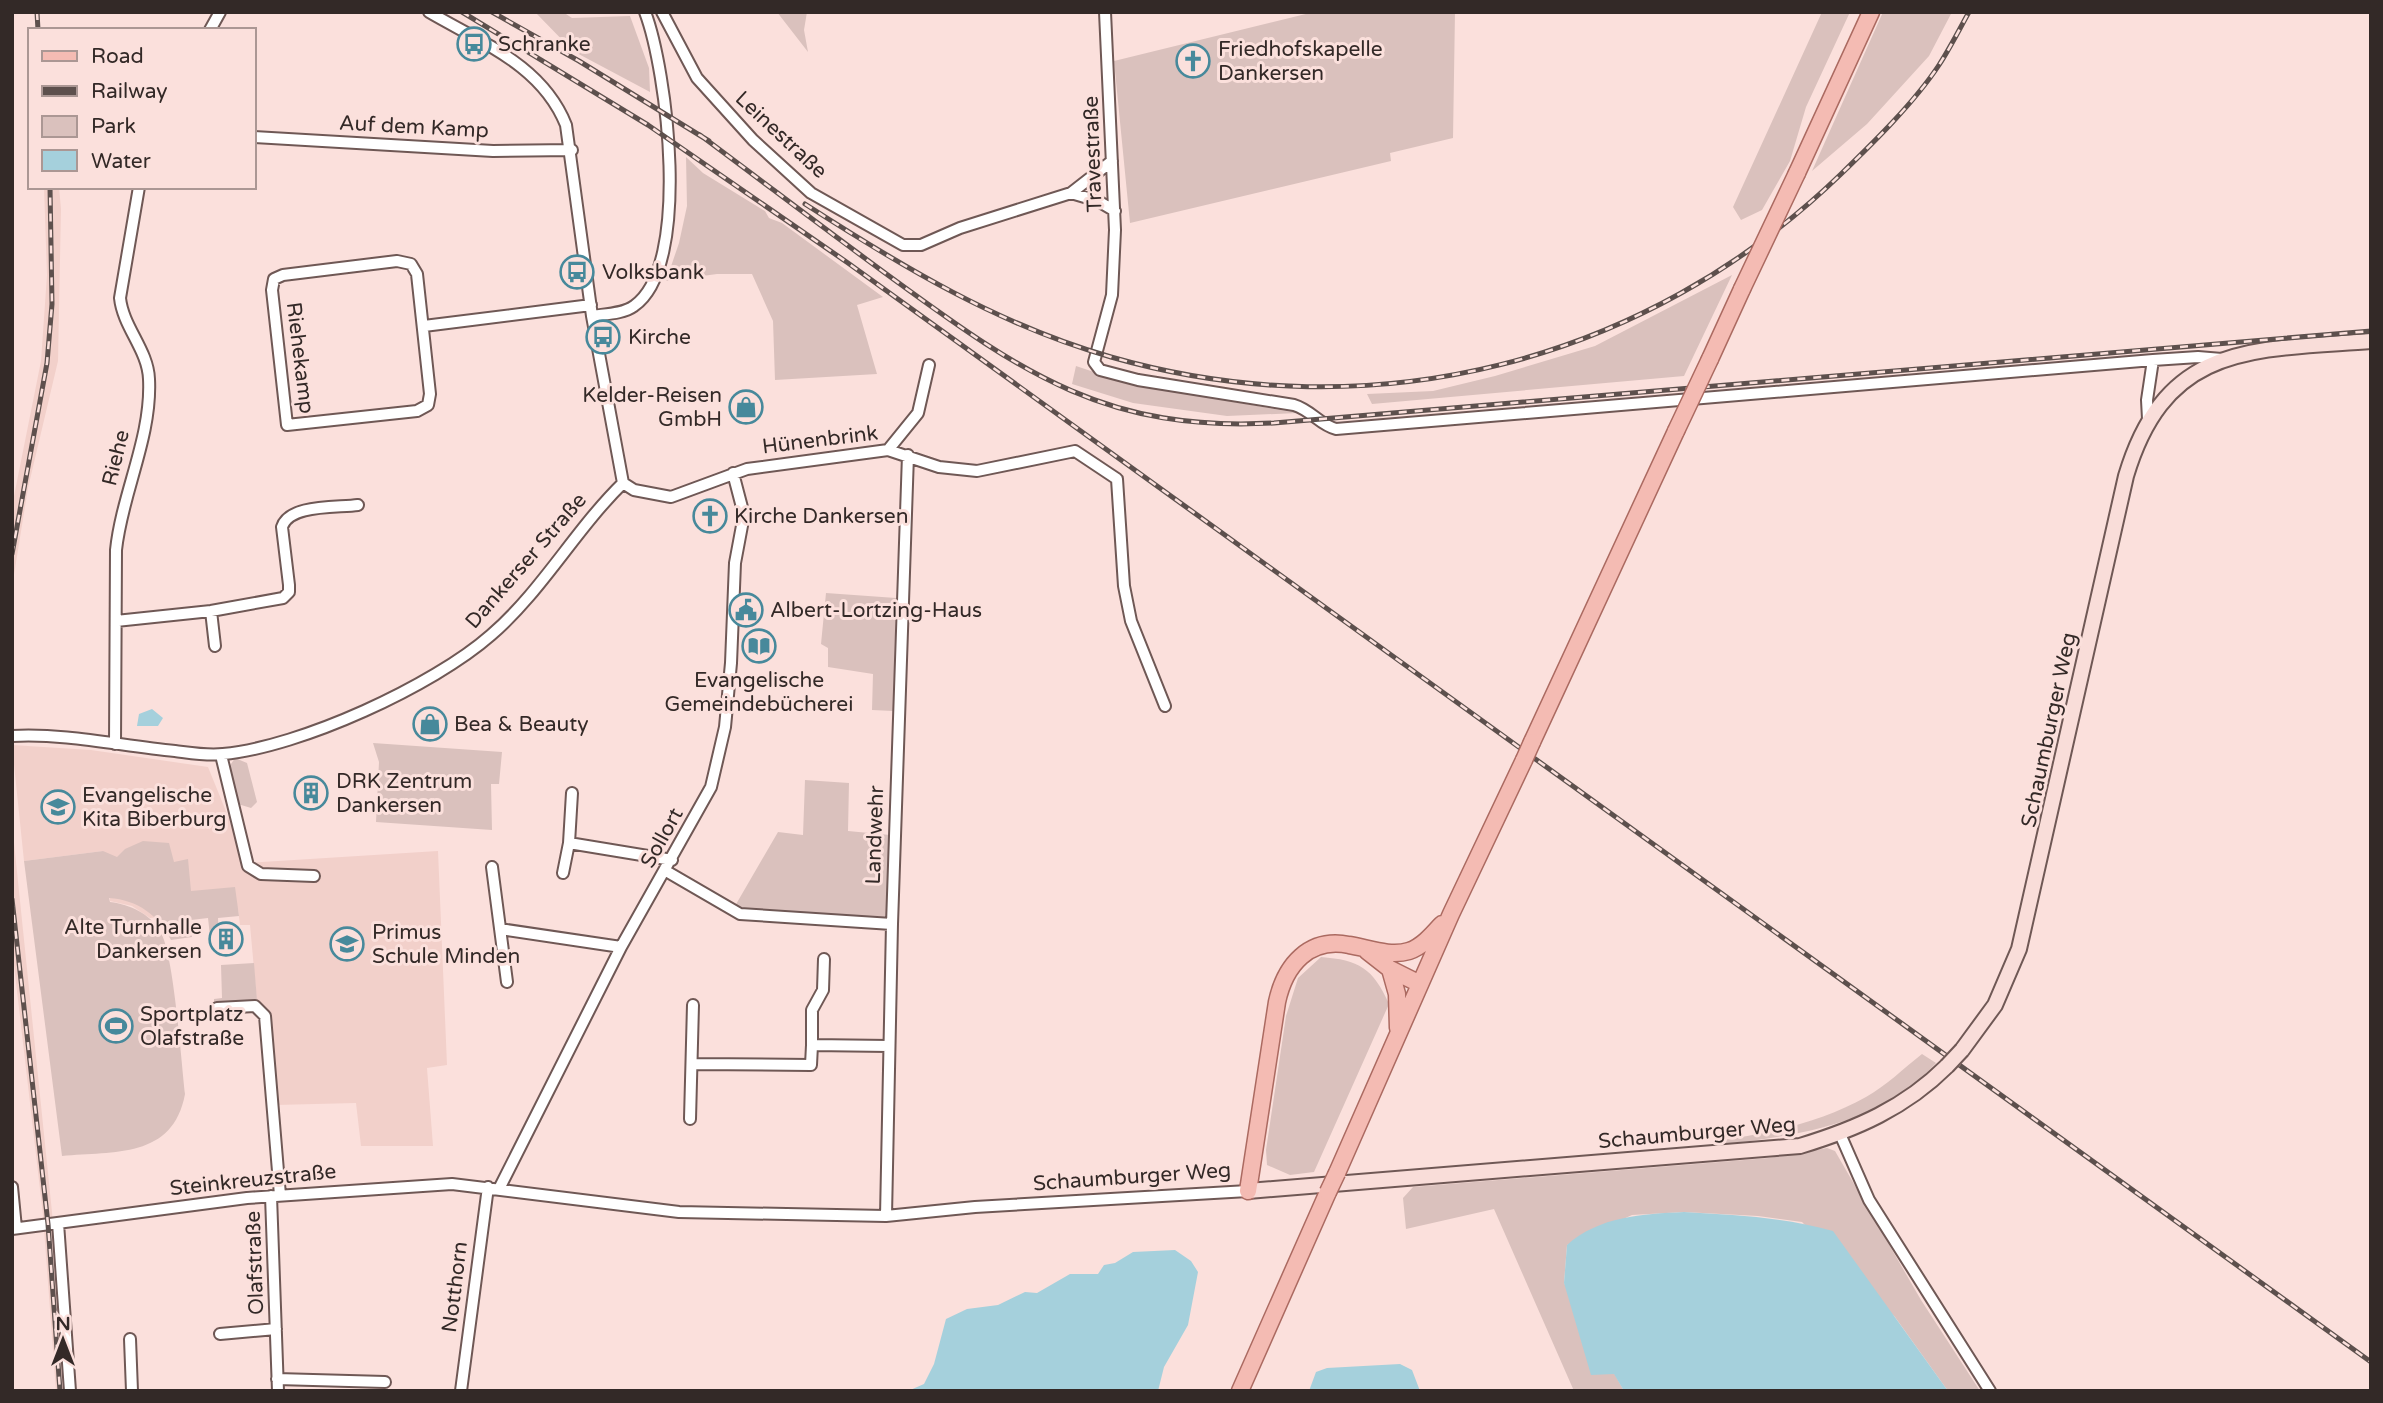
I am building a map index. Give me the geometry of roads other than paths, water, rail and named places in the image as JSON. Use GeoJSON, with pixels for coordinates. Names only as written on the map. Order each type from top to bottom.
{"type":"FeatureCollection","features":[{"type":"Feature","properties":{"kind":"main road"},"geometry":{"type":"LineString","coordinates":[[1240,1391],[1451,914],[1871,12]]}},
{"type":"Feature","properties":{"kind":"main road"},"geometry":{"type":"LineString","coordinates":[[1248,1191],[1282,982],[1297,959],[1313,947],[1332,943],[1401,953],[1419,947],[1451,914]]}},
{"type":"Feature","properties":{"kind":"main road"},"geometry":{"type":"LineString","coordinates":[[1362,948],[1390,969],[1423,976]]}},
{"type":"Feature","properties":{"kind":"main road"},"geometry":{"type":"LineString","coordinates":[[1387,952],[1423,976]]}},
{"type":"Feature","properties":{"kind":"main road"},"geometry":{"type":"LineString","coordinates":[[1390,969],[1398,994],[1398,1034]]}},
{"type":"Feature","properties":{"kind":"street"},"geometry":{"type":"LineString","coordinates":[[211,28],[220,12]]}},
{"type":"Feature","properties":{"kind":"street"},"geometry":{"type":"LineString","coordinates":[[429,12],[530,71],[558,106],[572,150],[592,310],[623,483]]}},
{"type":"Feature","properties":{"kind":"street"},"geometry":{"type":"LineString","coordinates":[[424,326],[592,310],[625,310],[640,300],[652,282],[668,235],[670,208],[661,71],[645,12]]}},
{"type":"Feature","properties":{"kind":"street","name":"Leinestraße"},"geometry":{"type":"LineString","coordinates":[[662,12],[696,78],[753,140],[811,193],[903,245],[921,245],[960,228],[1071,193],[1112,162]]}},
{"type":"Feature","properties":{"kind":"street","name":"Travestraße"},"geometry":{"type":"LineString","coordinates":[[1105,12],[1115,211],[1112,295],[1094,362],[1100,370],[1138,380],[1294,405],[1314,415],[1326,426],[1336,429],[2153,360]]}},
{"type":"Feature","properties":{"kind":"street","name":"Auf dem Kamp"},"geometry":{"type":"LineString","coordinates":[[256,137],[493,151],[572,150]]}},
{"type":"Feature","properties":{"kind":"street","name":"Riehe"},"geometry":{"type":"LineString","coordinates":[[115,744],[119,522],[146,417],[149,382],[148,368],[124,315],[120,298],[139,189]]}},
{"type":"Feature","properties":{"kind":"street"},"geometry":{"type":"LineString","coordinates":[[1071,193],[1098,201],[1115,211]]}},
{"type":"Feature","properties":{"kind":"street","name":"Riehekamp"},"geometry":{"type":"LineString","coordinates":[[404,261],[411,264],[417,274],[424,326],[430,394],[428,405],[423,409],[287,425],[272,290],[278,276],[404,261]]}},
{"type":"Feature","properties":{"kind":"street","name":"Schaumburger Weg"},"geometry":{"type":"LineString","coordinates":[[494,1188],[679,1212],[886,1216],[975,1207],[1248,1191],[1768,1150],[1800,1146],[1839,1134],[1886,1113],[1947,1066],[1962,1050],[1995,1006],[2020,949],[2126,476],[2135,445],[2148,419],[2171,390],[2203,368],[2222,359],[2279,348],[2371,341]]}},
{"type":"Feature","properties":{"kind":"street"},"geometry":{"type":"LineString","coordinates":[[2148,419],[2147,400],[2153,360],[2198,357],[2222,359]]}},
{"type":"Feature","properties":{"kind":"street"},"geometry":{"type":"LineString","coordinates":[[888,450],[918,412],[929,365]]}},
{"type":"Feature","properties":{"kind":"street","name":"Hünenbrink"},"geometry":{"type":"LineString","coordinates":[[623,483],[634,490],[671,497],[733,473],[888,450],[939,467],[977,471],[1075,451],[1117,479],[1124,586],[1131,621],[1166,706]]}},
{"type":"Feature","properties":{"kind":"street","name":"Landwehr"},"geometry":{"type":"LineString","coordinates":[[886,1216],[892,924],[908,455]]}},
{"type":"Feature","properties":{"kind":"street","name":"Sollort"},"geometry":{"type":"LineString","coordinates":[[494,1188],[621,947],[711,787],[725,727],[735,563],[744,515],[733,473]]}},
{"type":"Feature","properties":{"kind":"street","name":"Dankerser Straße"},"geometry":{"type":"LineString","coordinates":[[12,736],[55,736],[221,755],[276,744],[354,714],[453,664],[493,634],[602,503],[623,483]]}},
{"type":"Feature","properties":{"kind":"street"},"geometry":{"type":"LineString","coordinates":[[116,621],[211,611],[283,598],[289,592],[282,527],[288,516],[358,505]]}},
{"type":"Feature","properties":{"kind":"street"},"geometry":{"type":"LineString","coordinates":[[211,611],[215,646]]}},
{"type":"Feature","properties":{"kind":"street"},"geometry":{"type":"LineString","coordinates":[[221,755],[248,866],[261,874],[314,876]]}},
{"type":"Feature","properties":{"kind":"street"},"geometry":{"type":"LineString","coordinates":[[563,873],[569,843],[572,793]]}},
{"type":"Feature","properties":{"kind":"street"},"geometry":{"type":"LineString","coordinates":[[569,843],[672,860]]}},
{"type":"Feature","properties":{"kind":"street"},"geometry":{"type":"LineString","coordinates":[[492,867],[508,982]]}},
{"type":"Feature","properties":{"kind":"street"},"geometry":{"type":"LineString","coordinates":[[666,871],[740,914],[892,924]]}},
{"type":"Feature","properties":{"kind":"street"},"geometry":{"type":"LineString","coordinates":[[500,929],[621,947]]}},
{"type":"Feature","properties":{"kind":"street"},"geometry":{"type":"LineString","coordinates":[[692,1064],[811,1065],[812,1010],[823,990],[824,959]]}},
{"type":"Feature","properties":{"kind":"street","name":"Olafstraße"},"geometry":{"type":"LineString","coordinates":[[217,1008],[255,1006],[265,1016],[276,1196],[278,1391]]}},
{"type":"Feature","properties":{"kind":"street"},"geometry":{"type":"LineString","coordinates":[[690,1119],[693,1006]]}},
{"type":"Feature","properties":{"kind":"street"},"geometry":{"type":"LineString","coordinates":[[812,1045],[889,1046]]}},
{"type":"Feature","properties":{"kind":"street"},"geometry":{"type":"LineString","coordinates":[[1839,1134],[1869,1200],[1990,1391]]}},
{"type":"Feature","properties":{"kind":"street","name":"Steinkreuzstraße"},"geometry":{"type":"LineString","coordinates":[[14,1228],[276,1196],[415,1186],[494,1188]]}},
{"type":"Feature","properties":{"kind":"street"},"geometry":{"type":"LineString","coordinates":[[12,1187],[14,1228]]}},
{"type":"Feature","properties":{"kind":"street","name":"Notthorn"},"geometry":{"type":"LineString","coordinates":[[461,1391],[494,1188]]}},
{"type":"Feature","properties":{"kind":"street"},"geometry":{"type":"LineString","coordinates":[[58,1223],[70,1391]]}},
{"type":"Feature","properties":{"kind":"street","name":"Olafstraße"},"geometry":{"type":"LineString","coordinates":[[220,1334],[276,1329]]}},
{"type":"Feature","properties":{"kind":"street"},"geometry":{"type":"LineString","coordinates":[[130,1339],[132,1391]]}},
{"type":"Feature","properties":{"kind":"street"},"geometry":{"type":"LineString","coordinates":[[277,1379],[385,1382]]}},
{"type":"Feature","properties":{"kind":"water"},"geometry":{"type":"Polygon","coordinates":[[[152,709],[163,718],[158,726],[137,726],[139,714],[152,709]]]}},
{"type":"Feature","properties":{"kind":"water"},"geometry":{"type":"Polygon","coordinates":[[[1684,1212],[1778,1220],[1833,1231],[1948,1391],[1624,1391],[1614,1374],[1591,1375],[1564,1283],[1567,1245],[1580,1235],[1607,1222],[1684,1212]]]}},
{"type":"Feature","properties":{"kind":"water"},"geometry":{"type":"Polygon","coordinates":[[[1175,1250],[1191,1261],[1198,1272],[1188,1325],[1164,1367],[1158,1391],[908,1391],[924,1384],[934,1364],[946,1319],[967,1309],[998,1305],[1025,1292],[1037,1293],[1070,1274],[1098,1274],[1104,1265],[1115,1263],[1133,1252],[1175,1250]]]}},
{"type":"Feature","properties":{"kind":"water"},"geometry":{"type":"Polygon","coordinates":[[[1400,1364],[1412,1370],[1420,1391],[1309,1391],[1316,1372],[1327,1368],[1400,1364]]]}},
{"type":"Feature","properties":{"kind":"railway"},"geometry":{"type":"LineString","coordinates":[[37,12],[38,28]]}},
{"type":"Feature","properties":{"kind":"railway"},"geometry":{"type":"LineString","coordinates":[[462,12],[648,125],[848,263],[2371,1362]]}},
{"type":"Feature","properties":{"kind":"railway"},"geometry":{"type":"LineString","coordinates":[[492,12],[579,61],[709,141]]}},
{"type":"Feature","properties":{"kind":"railway"},"geometry":{"type":"LineString","coordinates":[[805,204],[878,250],[953,292],[1030,328],[1111,357],[1210,378],[1308,387],[1405,382],[1501,365],[1593,335],[1681,293],[1763,240],[1840,175],[1905,108],[1939,65],[1969,12]]}},
{"type":"Feature","properties":{"kind":"railway"},"geometry":{"type":"LineString","coordinates":[[700,135],[896,281],[986,344],[1071,391],[1115,407],[1163,418],[1215,423],[1274,423],[2371,331]]}},
{"type":"Feature","properties":{"kind":"railway"},"geometry":{"type":"LineString","coordinates":[[12,554],[47,363],[52,304],[50,189]]}},
{"type":"Feature","properties":{"kind":"railway"},"geometry":{"type":"LineString","coordinates":[[12,899],[48,1224],[60,1391]]}},
{"type":"Feature","properties":{"kind":"place","name":"Schranke"},"geometry":{"type":"Point","coordinates":[474,44]}},
{"type":"Feature","properties":{"kind":"place","name":"Friedhofskapelle Dankersen"},"geometry":{"type":"Point","coordinates":[1193,61]}},
{"type":"Feature","properties":{"kind":"place","name":"Volksbank"},"geometry":{"type":"Point","coordinates":[577,272]}},
{"type":"Feature","properties":{"kind":"place","name":"Kirche"},"geometry":{"type":"Point","coordinates":[603,337]}},
{"type":"Feature","properties":{"kind":"place","name":"Kelder-Reisen GmbH"},"geometry":{"type":"Point","coordinates":[746,407]}},
{"type":"Feature","properties":{"kind":"place","name":"Kirche Dankersen"},"geometry":{"type":"Point","coordinates":[710,516]}},
{"type":"Feature","properties":{"kind":"place","name":"Albert-Lortzing-Haus"},"geometry":{"type":"Point","coordinates":[746,610]}},
{"type":"Feature","properties":{"kind":"place","name":"Evangelische Gemeindebücherei"},"geometry":{"type":"Point","coordinates":[759,646]}},
{"type":"Feature","properties":{"kind":"place","name":"Bea & Beauty"},"geometry":{"type":"Point","coordinates":[430,724]}},
{"type":"Feature","properties":{"kind":"place","name":"DRK Zentrum Dankersen"},"geometry":{"type":"Point","coordinates":[311,793]}},
{"type":"Feature","properties":{"kind":"place","name":"Evangelische Kita Biberburg"},"geometry":{"type":"Point","coordinates":[58,807]}},
{"type":"Feature","properties":{"kind":"place","name":"Alte Turnhalle Dankersen"},"geometry":{"type":"Point","coordinates":[226,939]}},
{"type":"Feature","properties":{"kind":"place","name":"Primus Schule Minden"},"geometry":{"type":"Point","coordinates":[347,944]}},
{"type":"Feature","properties":{"kind":"place","name":"Sportplatz Olafstraße"},"geometry":{"type":"Point","coordinates":[116,1026]}}]}
